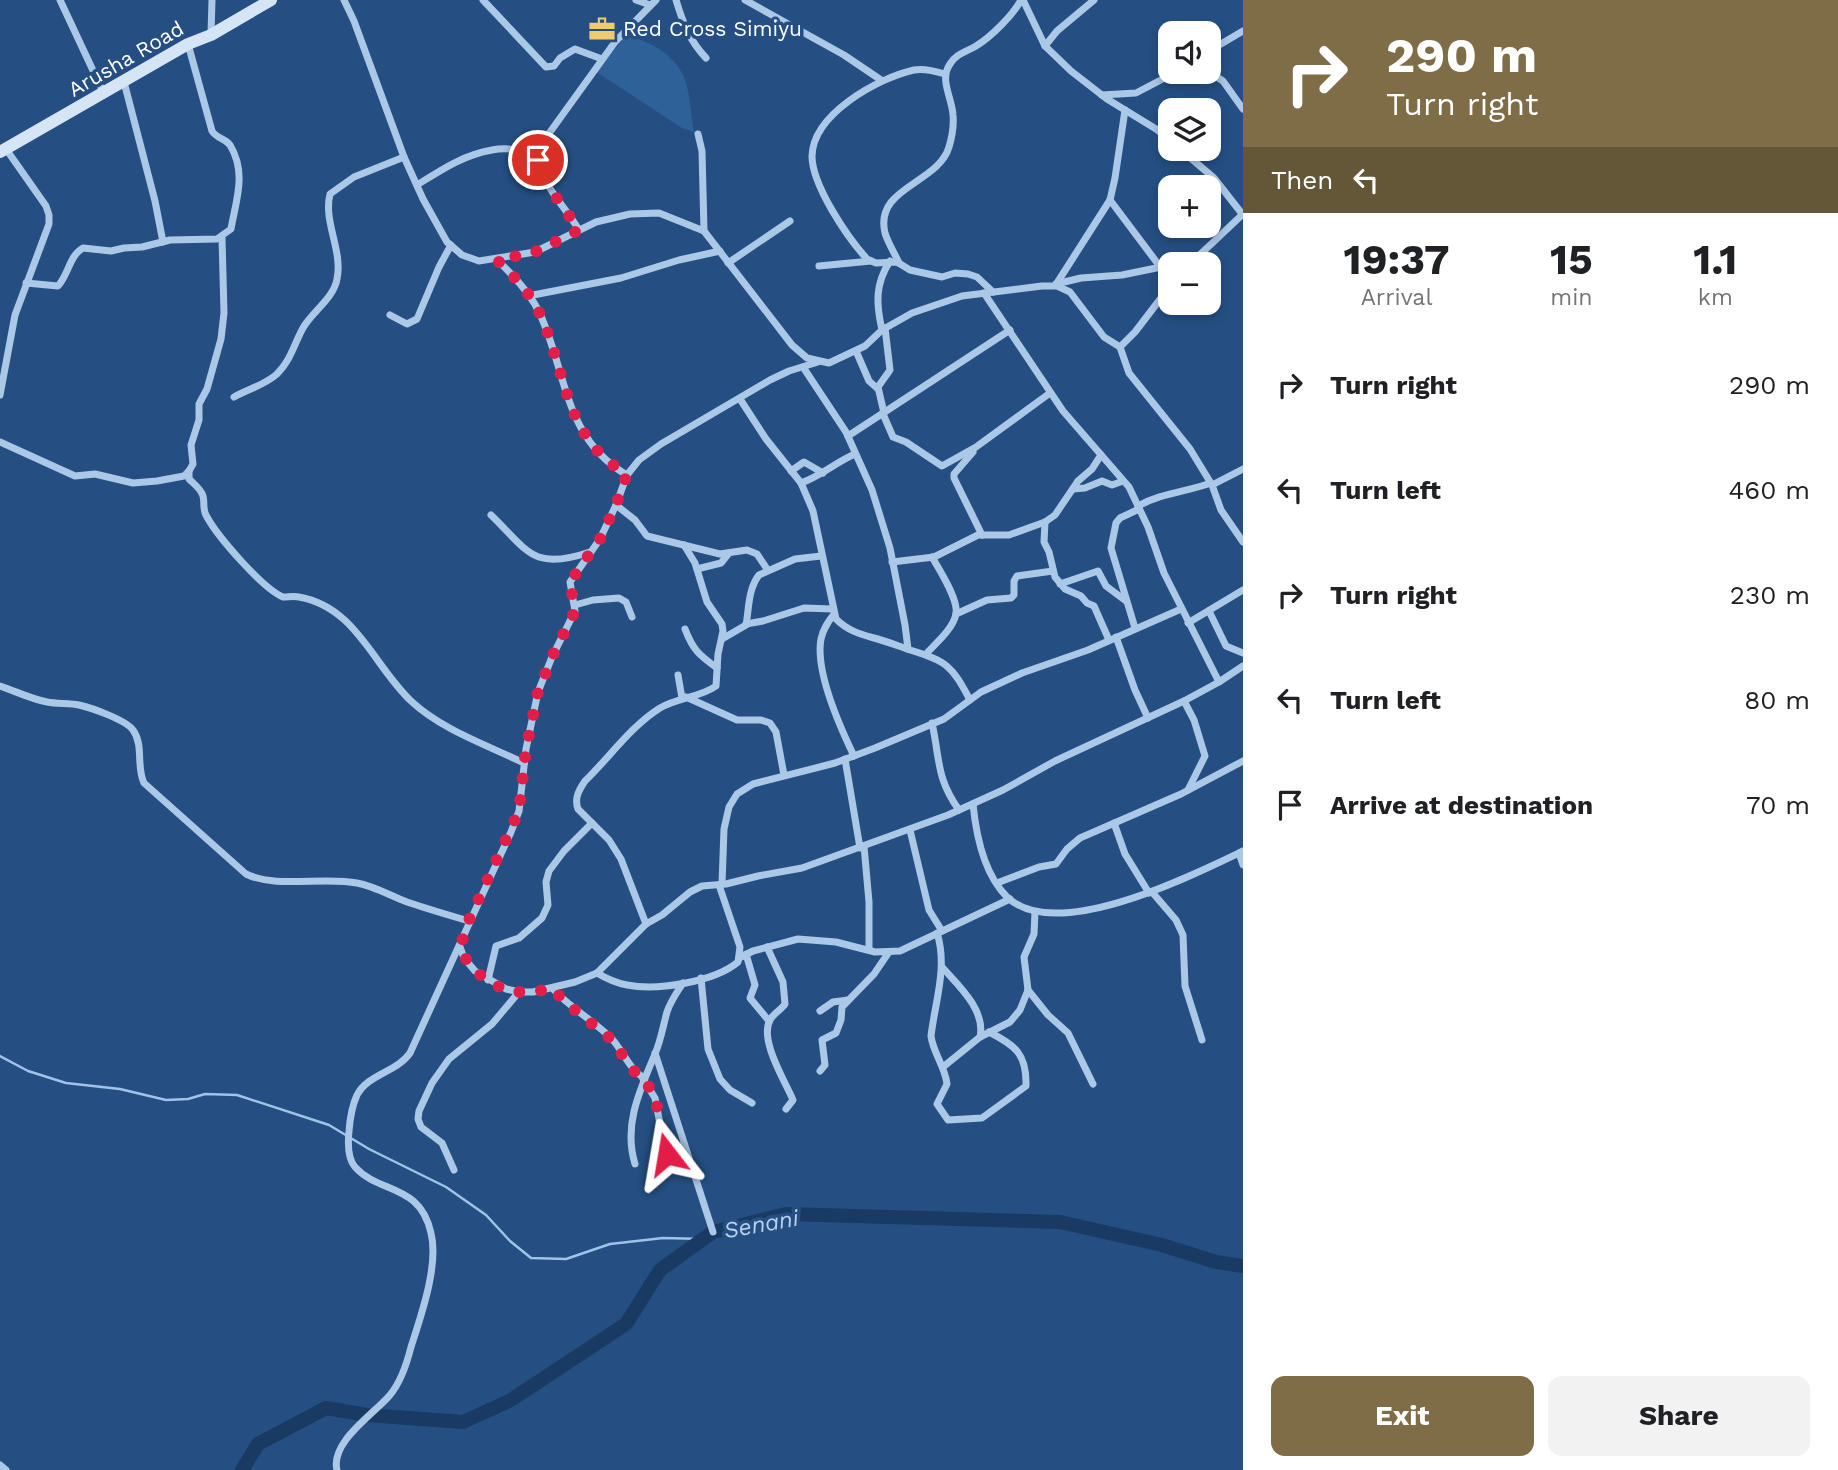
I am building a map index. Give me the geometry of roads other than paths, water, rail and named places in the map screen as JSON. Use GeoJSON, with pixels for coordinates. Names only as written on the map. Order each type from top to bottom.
{"type":"FeatureCollection","features":[{"type":"Feature","properties":{"kind":"main road","name":"Arusha Road"},"geometry":{"type":"LineString","coordinates":[[3,151],[188,44],[271,0]]}},
{"type":"Feature","properties":{"kind":"street"},"geometry":{"type":"LineString","coordinates":[[60,0],[104,94]]}},
{"type":"Feature","properties":{"kind":"street"},"geometry":{"type":"LineString","coordinates":[[211,34],[212,0]]}},
{"type":"Feature","properties":{"kind":"street"},"geometry":{"type":"LineString","coordinates":[[344,0],[404,157],[437,227],[462,255],[479,261],[535,252],[596,222],[659,213],[704,231],[792,345],[807,358],[830,363],[865,346],[884,329],[912,313],[962,296],[1158,269]]}},
{"type":"Feature","properties":{"kind":"street"},"geometry":{"type":"LineString","coordinates":[[483,0],[546,67],[554,66],[560,58],[575,48],[602,60]]}},
{"type":"Feature","properties":{"kind":"street"},"geometry":{"type":"LineString","coordinates":[[636,0],[653,3]]}},
{"type":"Feature","properties":{"kind":"street"},"geometry":{"type":"LineString","coordinates":[[676,0],[686,32],[706,58]]}},
{"type":"Feature","properties":{"kind":"street"},"geometry":{"type":"LineString","coordinates":[[745,0],[844,55],[881,80]]}},
{"type":"Feature","properties":{"kind":"street"},"geometry":{"type":"LineString","coordinates":[[1022,0],[1045,46],[1102,95],[1158,132]]}},
{"type":"Feature","properties":{"kind":"street"},"geometry":{"type":"LineString","coordinates":[[895,262],[885,232],[885,219],[892,201],[907,186],[930,172],[945,156],[948,148],[953,115],[945,74],[955,57],[983,41],[1014,13],[1022,0]]}},
{"type":"Feature","properties":{"kind":"street"},"geometry":{"type":"LineString","coordinates":[[1045,46],[1086,3],[1094,0]]}},
{"type":"Feature","properties":{"kind":"street"},"geometry":{"type":"LineString","coordinates":[[417,185],[463,158],[495,149],[529,150],[545,139],[615,42],[653,3]]}},
{"type":"Feature","properties":{"kind":"street"},"geometry":{"type":"LineString","coordinates":[[1221,44],[1243,31]]}},
{"type":"Feature","properties":{"kind":"street"},"geometry":{"type":"LineString","coordinates":[[0,442],[75,476],[95,474],[132,483],[184,476],[193,464],[191,445],[199,420],[199,404],[207,389],[221,339],[224,313],[222,238],[230,229],[240,185],[240,171],[230,145],[215,136],[212,131],[188,44]]}},
{"type":"Feature","properties":{"kind":"street"},"geometry":{"type":"LineString","coordinates":[[871,261],[842,225],[824,196],[814,170],[812,156],[821,128],[847,104],[881,80],[915,70],[934,70],[945,74]]}},
{"type":"Feature","properties":{"kind":"street"},"geometry":{"type":"LineString","coordinates":[[1221,80],[1243,109]]}},
{"type":"Feature","properties":{"kind":"street"},"geometry":{"type":"LineString","coordinates":[[1102,95],[1136,93],[1158,81]]}},
{"type":"Feature","properties":{"kind":"street"},"geometry":{"type":"LineString","coordinates":[[124,82],[163,242]]}},
{"type":"Feature","properties":{"kind":"street"},"geometry":{"type":"LineString","coordinates":[[1053,285],[1110,200],[1125,110]]}},
{"type":"Feature","properties":{"kind":"street"},"geometry":{"type":"LineString","coordinates":[[698,134],[703,163],[704,231]]}},
{"type":"Feature","properties":{"kind":"street"},"geometry":{"type":"LineString","coordinates":[[537,144],[539,169],[544,180],[579,230]]}},
{"type":"Feature","properties":{"kind":"street"},"geometry":{"type":"LineString","coordinates":[[0,395],[15,315],[44,238],[49,215],[46,206],[3,151]]}},
{"type":"Feature","properties":{"kind":"street"},"geometry":{"type":"LineString","coordinates":[[234,397],[270,379],[285,365],[295,350],[304,327],[337,281],[337,245],[327,204],[330,194],[354,177],[404,157]]}},
{"type":"Feature","properties":{"kind":"street"},"geometry":{"type":"LineString","coordinates":[[1194,161],[1214,178],[1243,214],[1203,252]]}},
{"type":"Feature","properties":{"kind":"street"},"geometry":{"type":"LineString","coordinates":[[1110,200],[1158,264]]}},
{"type":"Feature","properties":{"kind":"street"},"geometry":{"type":"LineString","coordinates":[[728,263],[790,220]]}},
{"type":"Feature","properties":{"kind":"street"},"geometry":{"type":"LineString","coordinates":[[26,283],[58,285],[64,279],[73,257],[83,248],[111,251],[163,242],[222,238]]}},
{"type":"Feature","properties":{"kind":"street"},"geometry":{"type":"LineString","coordinates":[[390,315],[407,324],[416,319],[451,245]]}},
{"type":"Feature","properties":{"kind":"street"},"geometry":{"type":"LineString","coordinates":[[528,296],[621,278],[720,251]]}},
{"type":"Feature","properties":{"kind":"street"},"geometry":{"type":"LineString","coordinates":[[497,260],[515,278],[539,310],[572,412],[584,435],[611,466],[627,474]]}},
{"type":"Feature","properties":{"kind":"street"},"geometry":{"type":"LineString","coordinates":[[819,266],[871,261],[895,262],[910,270],[942,277],[955,273],[976,277],[989,292],[1050,393],[1123,481],[1139,507],[1164,573],[1219,682]]}},
{"type":"Feature","properties":{"kind":"street"},"geometry":{"type":"LineString","coordinates":[[895,262],[881,275],[878,289],[890,370],[880,381],[878,389],[893,437],[906,442],[942,466],[976,447],[1050,393]]}},
{"type":"Feature","properties":{"kind":"street"},"geometry":{"type":"LineString","coordinates":[[1053,285],[1070,292],[1104,337],[1120,347],[1129,373],[1190,449],[1211,484],[1220,510],[1243,542]]}},
{"type":"Feature","properties":{"kind":"street"},"geometry":{"type":"LineString","coordinates":[[1120,347],[1158,302]]}},
{"type":"Feature","properties":{"kind":"street"},"geometry":{"type":"LineString","coordinates":[[848,436],[1010,330]]}},
{"type":"Feature","properties":{"kind":"street"},"geometry":{"type":"LineString","coordinates":[[856,351],[869,381],[878,389]]}},
{"type":"Feature","properties":{"kind":"street"},"geometry":{"type":"LineString","coordinates":[[337,1470],[336,1458],[344,1443],[367,1415],[389,1397],[399,1379],[411,1348],[433,1264],[432,1234],[418,1206],[401,1191],[370,1177],[352,1162],[348,1144],[353,1106],[364,1086],[395,1068],[410,1053],[519,811],[524,763],[538,692],[552,657],[573,618],[575,605],[570,592],[570,582],[600,539],[627,474],[639,460],[661,444],[771,380],[818,362]]}},
{"type":"Feature","properties":{"kind":"street"},"geometry":{"type":"LineString","coordinates":[[803,367],[848,436],[876,503],[892,562],[908,649]]}},
{"type":"Feature","properties":{"kind":"street"},"geometry":{"type":"LineString","coordinates":[[740,399],[766,439],[801,484],[816,522],[835,619],[848,629],[926,654],[942,662],[950,669],[970,700]]}},
{"type":"Feature","properties":{"kind":"street"},"geometry":{"type":"LineString","coordinates":[[976,447],[954,474],[963,499],[982,535]]}},
{"type":"Feature","properties":{"kind":"street"},"geometry":{"type":"LineString","coordinates":[[801,484],[855,454]]}},
{"type":"Feature","properties":{"kind":"street"},"geometry":{"type":"LineString","coordinates":[[892,562],[932,557],[948,552],[972,538],[982,535],[1009,535],[1045,522],[1055,515],[1101,455]]}},
{"type":"Feature","properties":{"kind":"street"},"geometry":{"type":"LineString","coordinates":[[791,471],[804,462],[823,473]]}},
{"type":"Feature","properties":{"kind":"street"},"geometry":{"type":"LineString","coordinates":[[1135,628],[1112,555],[1111,540],[1116,523],[1120,518],[1159,496],[1211,484],[1243,469]]}},
{"type":"Feature","properties":{"kind":"street"},"geometry":{"type":"LineString","coordinates":[[189,471],[189,479],[204,498],[204,512],[208,520],[226,544],[269,588],[283,597],[296,596],[336,610],[410,701],[458,731],[524,763]]}},
{"type":"Feature","properties":{"kind":"street"},"geometry":{"type":"LineString","coordinates":[[1073,489],[1085,488],[1101,481],[1112,485],[1123,481]]}},
{"type":"Feature","properties":{"kind":"street"},"geometry":{"type":"LineString","coordinates":[[616,505],[635,520],[647,536],[720,554],[741,549],[752,551],[767,569]]}},
{"type":"Feature","properties":{"kind":"street"},"geometry":{"type":"LineString","coordinates":[[491,515],[533,556],[552,560],[568,559],[591,552]]}},
{"type":"Feature","properties":{"kind":"street"},"geometry":{"type":"LineString","coordinates":[[1045,522],[1044,542],[1053,571],[1065,589],[1081,596],[1094,607],[1113,638],[1148,719]]}},
{"type":"Feature","properties":{"kind":"street"},"geometry":{"type":"LineString","coordinates":[[646,924],[621,859],[609,840],[575,803],[584,781],[659,708],[716,686],[722,624],[707,602],[697,569],[684,545]]}},
{"type":"Feature","properties":{"kind":"street"},"geometry":{"type":"LineString","coordinates":[[697,569],[721,563],[729,553]]}},
{"type":"Feature","properties":{"kind":"street"},"geometry":{"type":"LineString","coordinates":[[722,639],[744,628],[755,579],[767,569],[795,559],[821,556]]}},
{"type":"Feature","properties":{"kind":"street"},"geometry":{"type":"LineString","coordinates":[[926,654],[949,628],[956,614],[954,600],[932,557]]}},
{"type":"Feature","properties":{"kind":"street"},"geometry":{"type":"LineString","coordinates":[[956,614],[987,600],[1011,598],[1017,576],[1053,571]]}},
{"type":"Feature","properties":{"kind":"street"},"geometry":{"type":"LineString","coordinates":[[1060,584],[1098,571],[1105,586],[1127,601]]}},
{"type":"Feature","properties":{"kind":"street"},"geometry":{"type":"LineString","coordinates":[[1188,623],[1243,590]]}},
{"type":"Feature","properties":{"kind":"street"},"geometry":{"type":"LineString","coordinates":[[575,605],[619,598],[626,602],[632,617]]}},
{"type":"Feature","properties":{"kind":"street"},"geometry":{"type":"LineString","coordinates":[[746,624],[804,608],[833,612]]}},
{"type":"Feature","properties":{"kind":"street"},"geometry":{"type":"LineString","coordinates":[[786,1109],[793,1100],[769,1043],[769,1021],[750,998],[755,985],[720,885],[724,829],[729,807],[737,794],[752,784],[845,760],[944,719],[981,692],[1022,673],[1088,650],[1181,609]]}},
{"type":"Feature","properties":{"kind":"street"},"geometry":{"type":"LineString","coordinates":[[1209,611],[1226,646],[1243,653]]}},
{"type":"Feature","properties":{"kind":"street"},"geometry":{"type":"LineString","coordinates":[[833,612],[821,640],[821,659],[825,685],[854,756]]}},
{"type":"Feature","properties":{"kind":"street"},"geometry":{"type":"LineString","coordinates":[[685,629],[697,653],[717,668]]}},
{"type":"Feature","properties":{"kind":"street"},"geometry":{"type":"LineString","coordinates":[[460,947],[471,968],[488,980],[519,992],[575,982],[597,973],[646,924],[702,886],[802,869],[960,810],[1055,761],[1184,701],[1243,666]]}},
{"type":"Feature","properties":{"kind":"street"},"geometry":{"type":"LineString","coordinates":[[678,675],[684,697]]}},
{"type":"Feature","properties":{"kind":"street"},"geometry":{"type":"LineString","coordinates":[[0,686],[48,702],[94,709],[128,725],[138,741],[144,783],[246,874],[276,880],[356,882],[420,906],[469,920]]}},
{"type":"Feature","properties":{"kind":"street"},"geometry":{"type":"LineString","coordinates":[[684,697],[737,720],[761,720],[770,723],[776,732],[784,775]]}},
{"type":"Feature","properties":{"kind":"street"},"geometry":{"type":"LineString","coordinates":[[1184,701],[1194,720],[1205,756],[1188,790]]}},
{"type":"Feature","properties":{"kind":"street"},"geometry":{"type":"LineString","coordinates":[[932,723],[939,772],[960,810]]}},
{"type":"Feature","properties":{"kind":"street"},"geometry":{"type":"LineString","coordinates":[[845,760],[862,847],[869,902],[869,950]]}},
{"type":"Feature","properties":{"kind":"street"},"geometry":{"type":"LineString","coordinates":[[997,883],[1039,867],[1056,864],[1080,838],[1188,790],[1243,761]]}},
{"type":"Feature","properties":{"kind":"street"},"geometry":{"type":"LineString","coordinates":[[973,804],[979,842],[992,876],[1010,899],[1035,912],[1064,912],[1114,905],[1150,893],[1241,852],[1243,865]]}},
{"type":"Feature","properties":{"kind":"street"},"geometry":{"type":"LineString","coordinates":[[1114,823],[1125,854],[1150,893],[1175,920],[1184,935],[1185,986],[1202,1040]]}},
{"type":"Feature","properties":{"kind":"street"},"geometry":{"type":"LineString","coordinates":[[488,980],[496,946],[519,938],[542,918],[548,905],[546,882],[549,871],[564,851],[592,824]]}},
{"type":"Feature","properties":{"kind":"street"},"geometry":{"type":"LineString","coordinates":[[910,830],[929,910],[940,932],[942,967],[931,1036],[932,1047],[946,1077],[946,1089],[937,1104],[939,1110],[952,1121],[982,1118],[1024,1089],[1026,1068],[1022,1057],[1015,1048],[989,1032]]}},
{"type":"Feature","properties":{"kind":"street"},"geometry":{"type":"LineString","coordinates":[[597,973],[612,981],[648,988],[683,983],[729,969],[743,956],[798,939],[836,942],[869,950],[900,951],[1010,899]]}},
{"type":"Feature","properties":{"kind":"street"},"geometry":{"type":"LineString","coordinates":[[1035,912],[1034,934],[1024,957],[1028,989],[1048,1015],[1068,1033],[1093,1084]]}},
{"type":"Feature","properties":{"kind":"street"},"geometry":{"type":"LineString","coordinates":[[767,947],[783,982],[785,1004],[769,1021]]}},
{"type":"Feature","properties":{"kind":"street"},"geometry":{"type":"LineString","coordinates":[[820,1071],[825,1065],[822,1040],[836,1033],[842,1007],[874,974],[890,952]]}},
{"type":"Feature","properties":{"kind":"street"},"geometry":{"type":"LineString","coordinates":[[942,967],[955,980],[974,1009],[982,1029],[981,1037]]}},
{"type":"Feature","properties":{"kind":"street"},"geometry":{"type":"LineString","coordinates":[[701,978],[708,1049],[720,1079],[730,1090],[752,1103]]}},
{"type":"Feature","properties":{"kind":"street"},"geometry":{"type":"LineString","coordinates":[[635,1164],[630,1131],[643,1078],[655,1053],[667,1010],[683,983]]}},
{"type":"Feature","properties":{"kind":"street"},"geometry":{"type":"LineString","coordinates":[[552,988],[566,1003],[611,1039],[634,1071],[643,1078],[655,1098],[668,1165]]}},
{"type":"Feature","properties":{"kind":"street"},"geometry":{"type":"LineString","coordinates":[[943,1067],[981,1037],[1015,1017],[1028,989]]}},
{"type":"Feature","properties":{"kind":"street"},"geometry":{"type":"LineString","coordinates":[[454,1171],[442,1143],[421,1127],[419,1111],[432,1083],[449,1059],[492,1024],[519,992]]}},
{"type":"Feature","properties":{"kind":"street"},"geometry":{"type":"LineString","coordinates":[[820,1011],[833,1002],[848,1000]]}},
{"type":"Feature","properties":{"kind":"street"},"geometry":{"type":"LineString","coordinates":[[655,1053],[713,1232]]}},
{"type":"Feature","properties":{"kind":"street"},"geometry":{"type":"LineString","coordinates":[[0,1465],[6,1470]]}},
{"type":"Feature","properties":{"kind":"waterway"},"geometry":{"type":"LineString","coordinates":[[0,1056],[28,1071],[66,1083],[120,1089],[166,1100],[188,1099],[205,1094],[237,1095],[329,1125],[369,1149],[446,1187],[486,1215],[510,1241],[531,1258],[566,1259],[610,1244],[663,1238],[704,1239]]}},
{"type":"Feature","properties":{"kind":"waterway","name":"Senani"},"geometry":{"type":"LineString","coordinates":[[242,1470],[258,1444],[326,1408],[367,1415],[463,1422],[511,1400],[626,1324],[660,1270],[713,1232],[786,1214],[1060,1222],[1162,1245],[1216,1262],[1243,1266]]}},
{"type":"Feature","properties":{"kind":"place","name":"Red Cross Simiyu"},"geometry":{"type":"Point","coordinates":[602,29]}}]}
